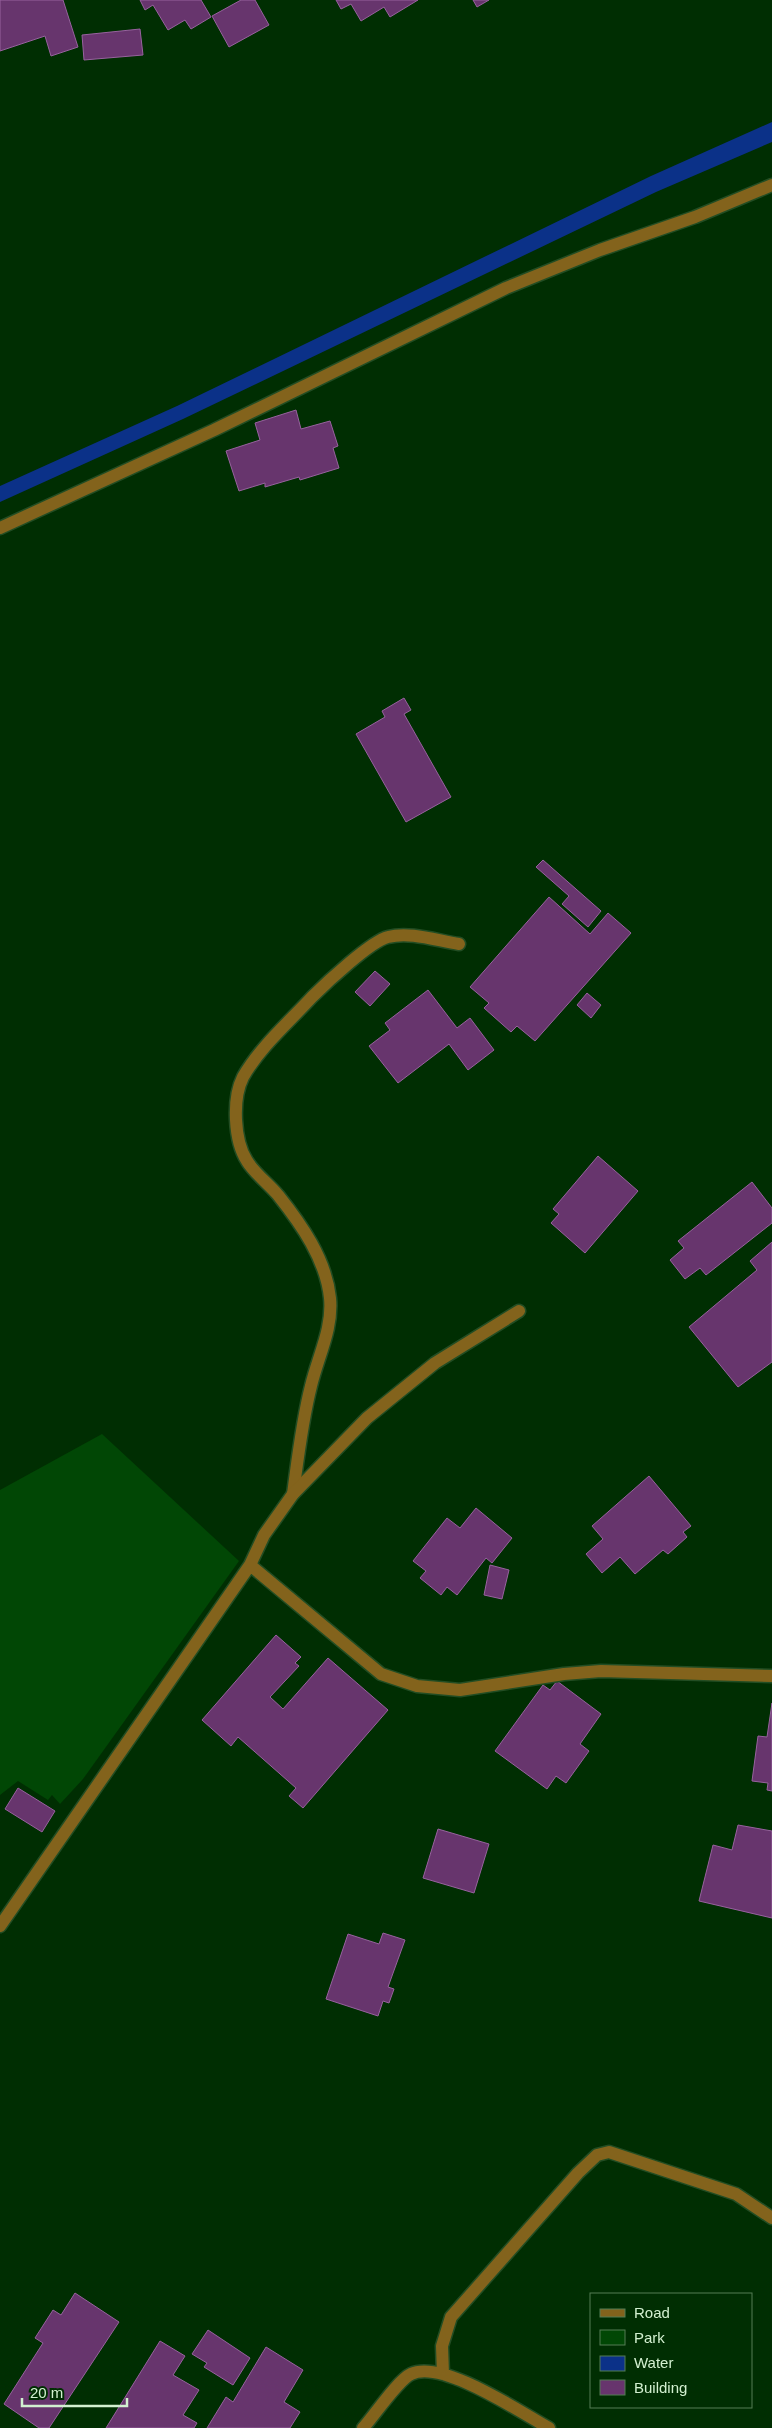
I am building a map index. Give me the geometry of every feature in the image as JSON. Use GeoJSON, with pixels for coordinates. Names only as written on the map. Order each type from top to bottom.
{"type":"FeatureCollection","features":[{"type":"Feature","properties":{"kind":"street"},"geometry":{"type":"LineString","coordinates":[[0,528],[214,430],[506,288],[600,250],[695,216],[772,184]]}},
{"type":"Feature","properties":{"kind":"street"},"geometry":{"type":"LineString","coordinates":[[293,1494],[311,1384],[330,1322],[330,1297],[323,1269],[309,1237],[278,1195],[246,1161],[237,1131],[236,1103],[243,1078],[269,1043],[316,993],[376,941],[389,936],[405,936],[459,944]]}},
{"type":"Feature","properties":{"kind":"street"},"geometry":{"type":"LineString","coordinates":[[0,1926],[250,1565],[264,1536],[293,1494],[367,1418],[428,1369],[519,1312]]}},
{"type":"Feature","properties":{"kind":"street"},"geometry":{"type":"LineString","coordinates":[[250,1565],[381,1674],[417,1686],[460,1690],[564,1674],[601,1671],[772,1676]]}},
{"type":"Feature","properties":{"kind":"street"},"geometry":{"type":"LineString","coordinates":[[443,2374],[442,2346],[451,2317],[597,2154],[610,2152],[736,2194],[772,2218]]}},
{"type":"Feature","properties":{"kind":"street"},"geometry":{"type":"LineString","coordinates":[[363,2428],[410,2374],[428,2370],[468,2382],[549,2428]]}},
{"type":"Feature","properties":{"kind":"green space"},"geometry":{"type":"Polygon","coordinates":[[[102,1434],[239,1561],[83,1779],[60,1804],[52,1795],[48,1800],[18,1781],[0,1795],[0,1490],[102,1434]]]}},
{"type":"Feature","properties":{"kind":"water"},"geometry":{"type":"Polygon","coordinates":[[[772,122],[772,142],[656,192],[183,419],[0,502],[0,486],[177,406],[651,176],[772,122]]]}},
{"type":"Feature","properties":{"kind":"building"},"geometry":{"type":"Polygon","coordinates":[[[0,0],[63,0],[78,47],[51,56],[45,36],[0,51],[0,0]]]}},
{"type":"Feature","properties":{"kind":"building"},"geometry":{"type":"Polygon","coordinates":[[[140,0],[201,0],[211,17],[191,29],[185,20],[168,30],[153,5],[145,10],[140,0]]]}},
{"type":"Feature","properties":{"kind":"building"},"geometry":{"type":"Polygon","coordinates":[[[241,0],[255,0],[269,25],[229,47],[212,16],[241,0]]]}},
{"type":"Feature","properties":{"kind":"building"},"geometry":{"type":"Polygon","coordinates":[[[336,0],[418,0],[390,17],[384,7],[361,21],[351,4],[341,9],[336,0]]]}},
{"type":"Feature","properties":{"kind":"building"},"geometry":{"type":"Polygon","coordinates":[[[473,0],[489,0],[477,7],[473,0]]]}},
{"type":"Feature","properties":{"kind":"building"},"geometry":{"type":"Polygon","coordinates":[[[140,29],[143,55],[84,60],[82,35],[140,29]]]}},
{"type":"Feature","properties":{"kind":"building"},"geometry":{"type":"Polygon","coordinates":[[[296,410],[301,429],[330,421],[338,446],[333,448],[339,468],[300,480],[299,477],[265,487],[265,483],[239,491],[226,451],[260,440],[255,423],[296,410]]]}},
{"type":"Feature","properties":{"kind":"building"},"geometry":{"type":"Polygon","coordinates":[[[404,698],[411,710],[404,714],[451,797],[406,822],[356,734],[385,717],[382,711],[404,698]]]}},
{"type":"Feature","properties":{"kind":"building"},"geometry":{"type":"Polygon","coordinates":[[[543,860],[601,911],[588,927],[562,904],[569,896],[536,867],[543,860]]]}},
{"type":"Feature","properties":{"kind":"building"},"geometry":{"type":"Polygon","coordinates":[[[549,897],[590,934],[608,913],[631,933],[535,1041],[517,1026],[511,1032],[484,1008],[489,1003],[470,987],[549,897]]]}},
{"type":"Feature","properties":{"kind":"building"},"geometry":{"type":"Polygon","coordinates":[[[375,971],[390,984],[370,1006],[355,992],[375,971]]]}},
{"type":"Feature","properties":{"kind":"building"},"geometry":{"type":"Polygon","coordinates":[[[428,990],[457,1028],[470,1018],[494,1050],[468,1070],[449,1044],[398,1083],[369,1046],[390,1030],[385,1023],[428,990]]]}},
{"type":"Feature","properties":{"kind":"building"},"geometry":{"type":"Polygon","coordinates":[[[587,993],[601,1005],[591,1018],[577,1005],[587,993]]]}},
{"type":"Feature","properties":{"kind":"building"},"geometry":{"type":"Polygon","coordinates":[[[598,1156],[638,1191],[585,1253],[551,1223],[559,1214],[553,1209],[598,1156]]]}},
{"type":"Feature","properties":{"kind":"building"},"geometry":{"type":"Polygon","coordinates":[[[752,1182],[772,1208],[772,1223],[706,1275],[700,1268],[685,1279],[670,1260],[684,1248],[678,1241],[752,1182]]]}},
{"type":"Feature","properties":{"kind":"building"},"geometry":{"type":"Polygon","coordinates":[[[772,1242],[772,1362],[738,1387],[689,1327],[757,1270],[750,1261],[772,1242]]]}},
{"type":"Feature","properties":{"kind":"building"},"geometry":{"type":"Polygon","coordinates":[[[649,1476],[691,1526],[683,1532],[687,1537],[668,1554],[663,1550],[635,1574],[620,1557],[602,1573],[586,1554],[603,1539],[592,1526],[649,1476]]]}},
{"type":"Feature","properties":{"kind":"building"},"geometry":{"type":"Polygon","coordinates":[[[476,1508],[512,1538],[492,1563],[486,1558],[457,1595],[447,1587],[441,1595],[420,1578],[426,1571],[413,1561],[447,1518],[460,1528],[476,1508]]]}},
{"type":"Feature","properties":{"kind":"building"},"geometry":{"type":"Polygon","coordinates":[[[490,1565],[509,1570],[502,1599],[484,1595],[490,1565]]]}},
{"type":"Feature","properties":{"kind":"building"},"geometry":{"type":"Polygon","coordinates":[[[276,1635],[301,1657],[295,1663],[299,1666],[270,1697],[283,1709],[328,1658],[388,1710],[303,1808],[289,1796],[296,1788],[238,1737],[231,1746],[202,1720],[276,1635]]]}},
{"type":"Feature","properties":{"kind":"building"},"geometry":{"type":"Polygon","coordinates":[[[557,1681],[601,1714],[580,1744],[589,1751],[566,1783],[556,1776],[547,1789],[495,1751],[543,1685],[550,1690],[557,1681]]]}},
{"type":"Feature","properties":{"kind":"building"},"geometry":{"type":"Polygon","coordinates":[[[772,1703],[772,1791],[767,1790],[768,1783],[752,1781],[758,1736],[767,1737],[772,1703]]]}},
{"type":"Feature","properties":{"kind":"building"},"geometry":{"type":"Polygon","coordinates":[[[18,1788],[55,1811],[42,1832],[5,1809],[18,1788]]]}},
{"type":"Feature","properties":{"kind":"building"},"geometry":{"type":"Polygon","coordinates":[[[738,1825],[772,1831],[772,1918],[699,1901],[713,1845],[732,1850],[738,1825]]]}},
{"type":"Feature","properties":{"kind":"building"},"geometry":{"type":"Polygon","coordinates":[[[438,1829],[489,1844],[474,1893],[423,1878],[438,1829]]]}},
{"type":"Feature","properties":{"kind":"building"},"geometry":{"type":"Polygon","coordinates":[[[383,1933],[405,1940],[388,1987],[394,1989],[389,2003],[383,2001],[378,2016],[326,1999],[348,1934],[379,1944],[383,1933]]]}},
{"type":"Feature","properties":{"kind":"building"},"geometry":{"type":"Polygon","coordinates":[[[75,2293],[119,2322],[49,2428],[39,2428],[4,2404],[43,2343],[35,2338],[53,2310],[61,2315],[75,2293]]]}},
{"type":"Feature","properties":{"kind":"building"},"geometry":{"type":"Polygon","coordinates":[[[208,2330],[250,2358],[233,2385],[204,2367],[207,2363],[192,2354],[208,2330]]]}},
{"type":"Feature","properties":{"kind":"building"},"geometry":{"type":"Polygon","coordinates":[[[160,2341],[185,2356],[173,2375],[199,2390],[183,2415],[197,2423],[194,2428],[106,2428],[160,2341]]]}},
{"type":"Feature","properties":{"kind":"building"},"geometry":{"type":"Polygon","coordinates":[[[266,2347],[303,2370],[284,2402],[300,2412],[290,2428],[207,2428],[226,2397],[233,2402],[266,2347]]]}}]}
